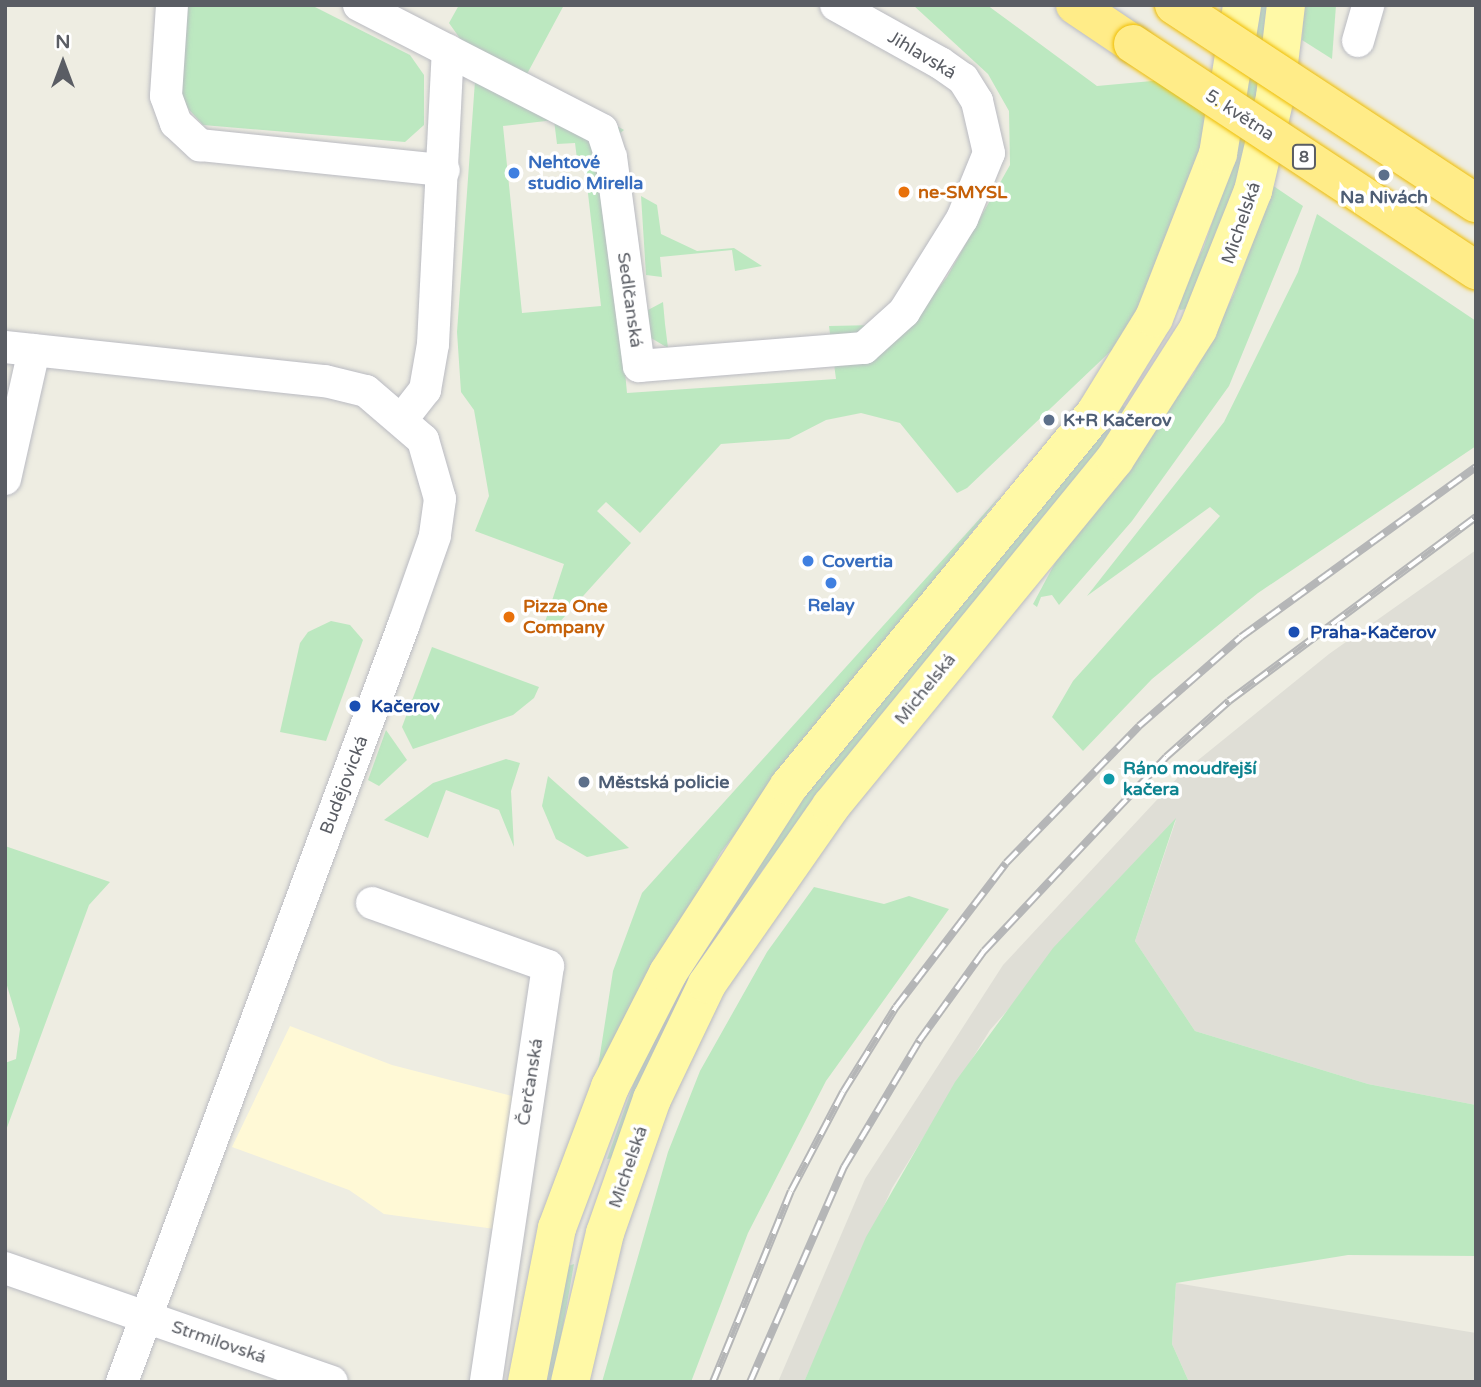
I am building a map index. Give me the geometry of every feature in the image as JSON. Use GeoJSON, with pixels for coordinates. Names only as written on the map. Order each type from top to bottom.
{"type":"FeatureCollection","features":[{"type":"Feature","properties":{"kind":"highway","name":"5. května"},"geometry":{"type":"LineString","coordinates":[[1075,5],[1476,270]]}},
{"type":"Feature","properties":{"kind":"highway"},"geometry":{"type":"LineString","coordinates":[[1174,5],[1476,203]]}},
{"type":"Feature","properties":{"kind":"main road"},"geometry":{"type":"LineString","coordinates":[[527,1382],[557,1228],[610,1087],[668,973],[789,786],[1086,424],[1154,318],[1218,154],[1242,5]]}},
{"type":"Feature","properties":{"kind":"main road","name":"Michelská"},"geometry":{"type":"LineString","coordinates":[[570,1382],[605,1233],[652,1100],[707,984],[837,797],[1115,459],[1198,329],[1253,191],[1275,97],[1286,5]]}},
{"type":"Feature","properties":{"kind":"street"},"geometry":{"type":"LineString","coordinates":[[172,5],[166,96],[176,123],[200,145],[444,170]]}},
{"type":"Feature","properties":{"kind":"street","name":"Sedlčanská"},"geometry":{"type":"LineString","coordinates":[[359,5],[602,130],[611,157],[639,366],[864,348],[904,312]]}},
{"type":"Feature","properties":{"kind":"street","name":"Jihlavská"},"geometry":{"type":"LineString","coordinates":[[836,5],[962,79],[986,132],[987,161],[962,219],[904,312]]}},
{"type":"Feature","properties":{"kind":"street"},"geometry":{"type":"LineString","coordinates":[[1358,41],[1368,5]]}},
{"type":"Feature","properties":{"kind":"street"},"geometry":{"type":"LineString","coordinates":[[403,418],[425,390],[429,367],[444,170],[448,50]]}},
{"type":"Feature","properties":{"kind":"street"},"geometry":{"type":"LineString","coordinates":[[5,479],[20,349]]}},
{"type":"Feature","properties":{"kind":"street","name":"Budějovická"},"geometry":{"type":"LineString","coordinates":[[20,349],[325,381],[366,391],[403,418],[423,440],[437,480],[435,536],[122,1382]]}},
{"type":"Feature","properties":{"kind":"street","name":"Čerčanská"},"geometry":{"type":"LineString","coordinates":[[372,903],[548,966],[486,1382]]}},
{"type":"Feature","properties":{"kind":"street","name":"Strmilovská"},"geometry":{"type":"LineString","coordinates":[[5,1268],[332,1382]]}},
{"type":"Feature","properties":{"kind":"shaded area"},"geometry":{"type":"Polygon","coordinates":[[[1476,550],[1476,1105],[1368,1084],[1195,1031],[1135,941],[1176,820],[990,1030],[892,1188],[804,1382],[778,1382],[865,1179],[1003,965],[1181,774],[1329,654],[1476,550]]]}},
{"type":"Feature","properties":{"kind":"shaded area"},"geometry":{"type":"Polygon","coordinates":[[[290,1026],[392,1065],[516,1097],[495,1229],[384,1214],[349,1190],[232,1147],[290,1026]]]}},
{"type":"Feature","properties":{"kind":"shaded area"},"geometry":{"type":"Polygon","coordinates":[[[1176,1283],[1476,1333],[1476,1382],[1189,1382],[1172,1344],[1176,1283]]]}},
{"type":"Feature","properties":{"kind":"green space"},"geometry":{"type":"Polygon","coordinates":[[[187,5],[311,5],[410,55],[424,75],[424,125],[405,142],[203,125],[183,103],[181,88],[187,5]]]}},
{"type":"Feature","properties":{"kind":"green space"},"geometry":{"type":"Polygon","coordinates":[[[459,5],[564,5],[527,74],[624,130],[604,146],[627,393],[836,379],[829,326],[878,325],[919,313],[947,277],[1010,165],[1009,111],[988,74],[913,5],[987,5],[1097,86],[1218,75],[1195,178],[1134,320],[1114,348],[967,488],[957,493],[900,423],[861,413],[826,420],[789,439],[721,444],[640,533],[606,502],[597,511],[631,543],[556,626],[545,622],[564,564],[475,531],[489,496],[474,410],[461,392],[457,332],[475,81],[466,47],[449,23],[459,5]],[[554,120],[503,126],[522,313],[601,306],[584,159],[577,159],[575,143],[557,144],[554,120]]]}},
{"type":"Feature","properties":{"kind":"green space"},"geometry":{"type":"Polygon","coordinates":[[[1257,5],[1268,5],[1266,38],[1244,168],[1186,309],[1180,310],[1176,303],[1204,247],[1233,160],[1257,5]]]}},
{"type":"Feature","properties":{"kind":"green space"},"geometry":{"type":"Polygon","coordinates":[[[1304,5],[1336,5],[1332,59],[1302,40],[1304,5]]]}},
{"type":"Feature","properties":{"kind":"green space"},"geometry":{"type":"Polygon","coordinates":[[[1272,185],[1303,206],[1229,386],[1132,521],[1059,605],[1052,595],[1041,597],[1037,607],[1033,604],[1063,548],[1193,375],[1234,294],[1272,185]]]}},
{"type":"Feature","properties":{"kind":"green space"},"geometry":{"type":"Polygon","coordinates":[[[641,196],[657,205],[661,234],[697,251],[734,248],[762,266],[735,271],[732,250],[660,257],[662,277],[646,275],[641,196]]]}},
{"type":"Feature","properties":{"kind":"green space"},"geometry":{"type":"Polygon","coordinates":[[[1317,214],[1476,321],[1476,446],[1258,593],[1152,679],[1083,751],[1052,717],[1073,681],[1220,516],[1210,507],[1087,596],[1224,422],[1298,272],[1317,214]]]}},
{"type":"Feature","properties":{"kind":"green space"},"geometry":{"type":"Polygon","coordinates":[[[663,302],[668,348],[651,338],[648,310],[663,302]]]}},
{"type":"Feature","properties":{"kind":"green space"},"geometry":{"type":"Polygon","coordinates":[[[1122,404],[1127,411],[1062,498],[763,869],[703,963],[613,1158],[607,1159],[646,1049],[696,952],[797,800],[1122,404]]]}},
{"type":"Feature","properties":{"kind":"green space"},"geometry":{"type":"Polygon","coordinates":[[[1002,494],[721,852],[597,1074],[613,971],[642,893],[1002,494]]]}},
{"type":"Feature","properties":{"kind":"green space"},"geometry":{"type":"Polygon","coordinates":[[[331,621],[350,625],[363,640],[326,741],[280,732],[300,643],[308,632],[331,621]]]}},
{"type":"Feature","properties":{"kind":"green space"},"geometry":{"type":"Polygon","coordinates":[[[432,647],[539,687],[534,698],[513,715],[413,749],[402,727],[432,647]]]}},
{"type":"Feature","properties":{"kind":"green space"},"geometry":{"type":"Polygon","coordinates":[[[386,730],[407,760],[379,786],[368,780],[386,730]]]}},
{"type":"Feature","properties":{"kind":"green space"},"geometry":{"type":"Polygon","coordinates":[[[506,759],[520,763],[511,791],[514,847],[499,810],[446,790],[428,838],[384,820],[433,783],[506,759]]]}},
{"type":"Feature","properties":{"kind":"green space"},"geometry":{"type":"Polygon","coordinates":[[[548,776],[629,848],[587,857],[556,839],[542,806],[548,776]]]}},
{"type":"Feature","properties":{"kind":"green space"},"geometry":{"type":"Polygon","coordinates":[[[1176,818],[1135,941],[1195,1031],[1368,1084],[1476,1105],[1476,1256],[1348,1255],[1176,1283],[1172,1344],[1189,1382],[804,1382],[866,1237],[955,1082],[1053,948],[1176,818]]]}},
{"type":"Feature","properties":{"kind":"green space"},"geometry":{"type":"Polygon","coordinates":[[[5,846],[110,882],[89,905],[5,1133],[5,1063],[16,1059],[20,1029],[5,979],[5,846]]]}},
{"type":"Feature","properties":{"kind":"green space"},"geometry":{"type":"Polygon","coordinates":[[[814,887],[884,904],[909,896],[949,909],[826,1081],[748,1233],[691,1382],[602,1382],[668,1152],[700,1071],[767,952],[814,887]]]}},
{"type":"Feature","properties":{"kind":"green space"},"geometry":{"type":"Polygon","coordinates":[[[574,1264],[553,1382],[541,1382],[568,1266],[574,1264]]]}},
{"type":"Feature","properties":{"kind":"railway"},"geometry":{"type":"LineString","coordinates":[[713,1382],[791,1191],[843,1092],[896,1007],[1006,863],[1139,726],[1241,637],[1476,467]]}},
{"type":"Feature","properties":{"kind":"railway"},"geometry":{"type":"LineString","coordinates":[[750,1382],[844,1167],[919,1041],[984,951],[1166,757],[1229,701],[1476,517]]}},
{"type":"Feature","properties":{"kind":"place","name":"Nehtové studio Mirella"},"geometry":{"type":"Point","coordinates":[514,173]}},
{"type":"Feature","properties":{"kind":"place","name":"Na Nivách"},"geometry":{"type":"Point","coordinates":[1384,175]}},
{"type":"Feature","properties":{"kind":"place","name":"ne-SMYSL"},"geometry":{"type":"Point","coordinates":[904,192]}},
{"type":"Feature","properties":{"kind":"place","name":"K+R Kačerov"},"geometry":{"type":"Point","coordinates":[1049,420]}},
{"type":"Feature","properties":{"kind":"place","name":"Covertia"},"geometry":{"type":"Point","coordinates":[808,561]}},
{"type":"Feature","properties":{"kind":"place","name":"Relay"},"geometry":{"type":"Point","coordinates":[831,583]}},
{"type":"Feature","properties":{"kind":"place","name":"Pizza One Company"},"geometry":{"type":"Point","coordinates":[509,617]}},
{"type":"Feature","properties":{"kind":"place","name":"Praha-Kačerov"},"geometry":{"type":"Point","coordinates":[1294,632]}},
{"type":"Feature","properties":{"kind":"place","name":"Kačerov"},"geometry":{"type":"Point","coordinates":[355,706]}},
{"type":"Feature","properties":{"kind":"place","name":"Ráno moudřejší kačera"},"geometry":{"type":"Point","coordinates":[1109,779]}},
{"type":"Feature","properties":{"kind":"place","name":"Městská policie"},"geometry":{"type":"Point","coordinates":[584,782]}}]}
